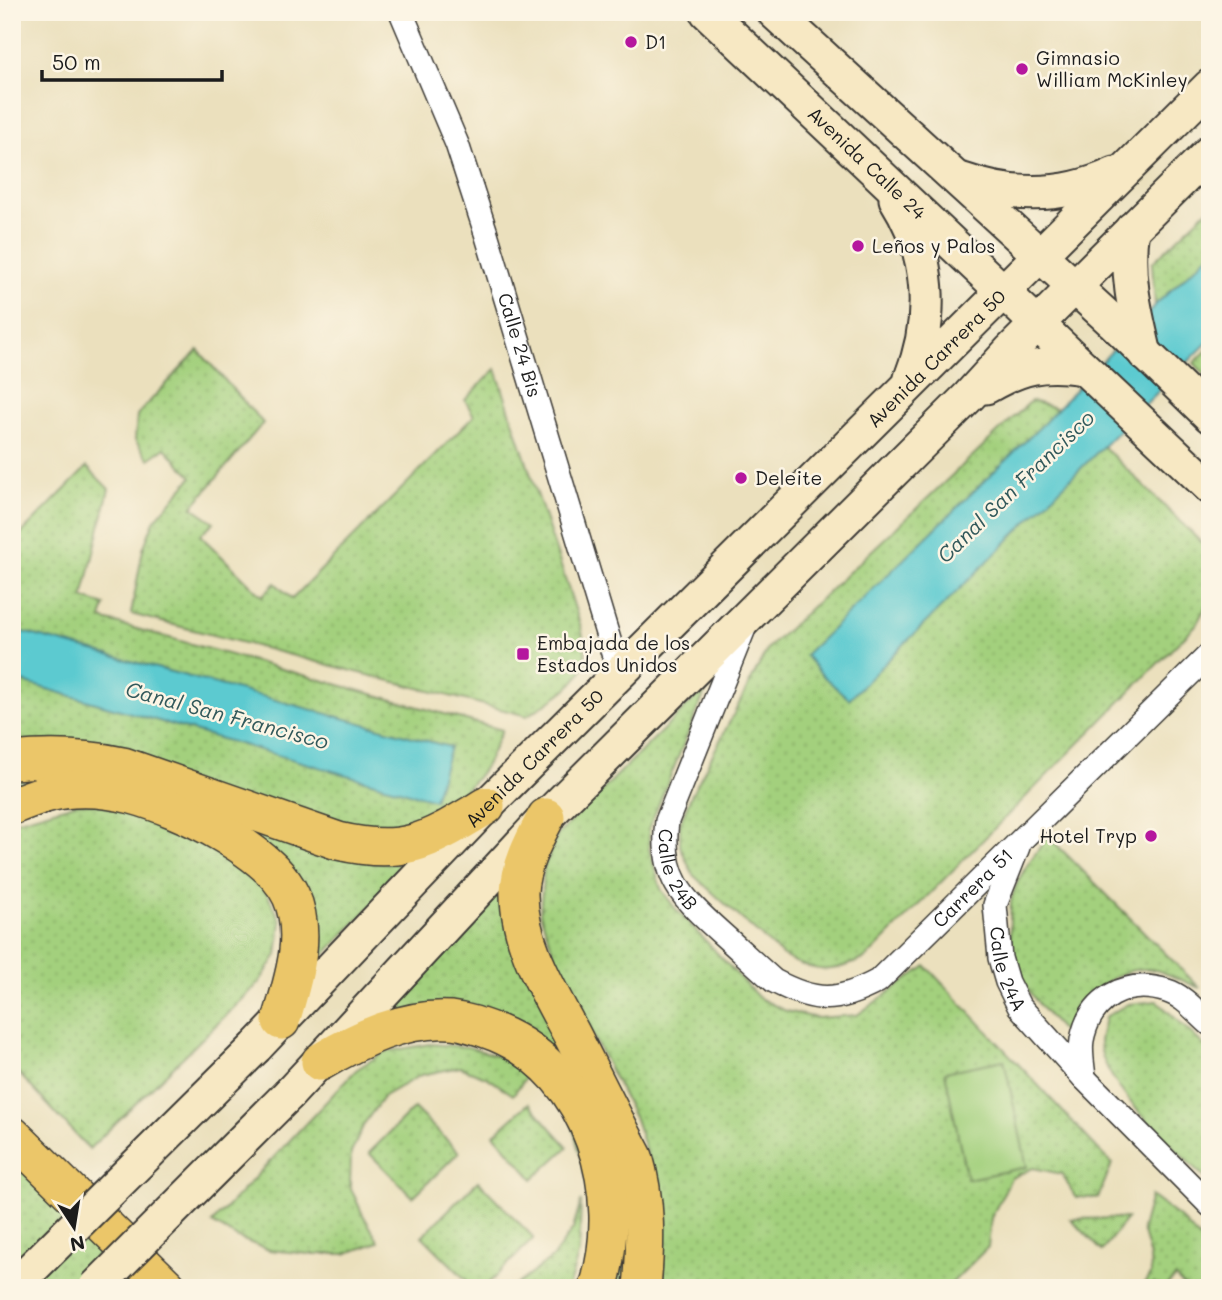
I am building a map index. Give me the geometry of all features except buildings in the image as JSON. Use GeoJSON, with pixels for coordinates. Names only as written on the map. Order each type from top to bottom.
{"type":"FeatureCollection","features":[{"type":"Feature","properties":{"kind":"main road","name":"Avenida Calle 24"},"geometry":{"type":"LineString","coordinates":[[707,12],[1210,487]]}},
{"type":"Feature","properties":{"kind":"main road"},"geometry":{"type":"LineString","coordinates":[[774,12],[1074,287],[1123,310]]}},
{"type":"Feature","properties":{"kind":"main road","name":"Avenida Carrera 50"},"geometry":{"type":"LineString","coordinates":[[13,1286],[268,1034],[486,806],[1210,86]]}},
{"type":"Feature","properties":{"kind":"main road"},"geometry":{"type":"LineString","coordinates":[[95,1288],[320,1062],[546,817],[1210,152]]}},
{"type":"Feature","properties":{"kind":"main road"},"geometry":{"type":"LineString","coordinates":[[955,177],[1006,192],[1033,194],[1079,187],[1123,170]]}},
{"type":"Feature","properties":{"kind":"main road"},"geometry":{"type":"LineString","coordinates":[[884,179],[908,223],[920,254],[927,286],[925,336],[910,383]]}},
{"type":"Feature","properties":{"kind":"main road"},"geometry":{"type":"LineString","coordinates":[[1132,229],[1123,310],[1145,354],[1210,416]]}},
{"type":"Feature","properties":{"kind":"main road"},"geometry":{"type":"LineString","coordinates":[[969,396],[1021,368],[1061,364],[1083,368]]}},
{"type":"Feature","properties":{"kind":"main road"},"geometry":{"type":"LineString","coordinates":[[12,761],[63,758],[123,766],[338,841],[366,847],[396,848],[416,843],[486,806]]}},
{"type":"Feature","properties":{"kind":"main road"},"geometry":{"type":"LineString","coordinates":[[12,806],[41,794],[72,789],[104,790],[133,795],[218,832],[259,857],[279,876],[292,897],[299,925],[297,957],[268,1034]]}},
{"type":"Feature","properties":{"kind":"main road"},"geometry":{"type":"LineString","coordinates":[[546,817],[522,871],[519,892],[521,916],[525,935],[545,982],[634,1157],[646,1220],[642,1288]]}},
{"type":"Feature","properties":{"kind":"main road"},"geometry":{"type":"LineString","coordinates":[[320,1062],[372,1035],[399,1027],[449,1020],[471,1023],[515,1041],[550,1067],[577,1103],[595,1139],[605,1178],[609,1219],[605,1265],[598,1288]]}},
{"type":"Feature","properties":{"kind":"main road"},"geometry":{"type":"LineString","coordinates":[[12,1135],[168,1288]]}},
{"type":"Feature","properties":{"kind":"street","name":"Calle 24 Bis"},"geometry":{"type":"LineString","coordinates":[[405,15],[457,144],[486,233],[619,673]]}},
{"type":"Feature","properties":{"kind":"street","name":"Calle 24B"},"geometry":{"type":"LineString","coordinates":[[750,612],[667,821],[664,844],[669,867],[688,904],[774,981],[791,990],[824,998],[851,995]]}},
{"type":"Feature","properties":{"kind":"street","name":"Carrera 51"},"geometry":{"type":"LineString","coordinates":[[851,995],[878,981],[1210,654]]}},
{"type":"Feature","properties":{"kind":"street","name":"Calle 24A"},"geometry":{"type":"LineString","coordinates":[[1022,838],[995,905],[1000,958],[1007,982],[1019,1006],[1084,1078],[1210,1205]]}},
{"type":"Feature","properties":{"kind":"street"},"geometry":{"type":"LineString","coordinates":[[1084,1078],[1082,1043],[1089,1016],[1112,993],[1142,986],[1169,992],[1188,1004],[1210,1024]]}},
{"type":"Feature","properties":{"kind":"green space"},"geometry":{"type":"Polygon","coordinates":[[[1210,207],[1210,254],[1155,305],[1152,263],[1210,207]]]}},
{"type":"Feature","properties":{"kind":"green space"},"geometry":{"type":"Polygon","coordinates":[[[1210,347],[1210,380],[1194,363],[1210,347]]]}},
{"type":"Feature","properties":{"kind":"green space"},"geometry":{"type":"Polygon","coordinates":[[[198,350],[263,423],[192,507],[214,522],[200,535],[262,596],[275,583],[292,599],[474,416],[465,400],[496,369],[581,627],[585,661],[574,681],[527,716],[131,614],[143,549],[154,521],[192,477],[165,448],[149,459],[135,440],[137,415],[198,350]]]}},
{"type":"Feature","properties":{"kind":"green space"},"geometry":{"type":"Polygon","coordinates":[[[1031,401],[1056,408],[1102,445],[1205,546],[1210,584],[1209,601],[1196,625],[866,958],[834,969],[815,968],[794,962],[783,956],[693,875],[680,846],[680,823],[691,796],[768,648],[1031,401]]]}},
{"type":"Feature","properties":{"kind":"green space"},"geometry":{"type":"Polygon","coordinates":[[[87,467],[109,489],[83,598],[105,605],[101,619],[502,730],[477,778],[442,808],[386,835],[12,746],[12,543],[87,467]]]}},
{"type":"Feature","properties":{"kind":"green space"},"geometry":{"type":"Polygon","coordinates":[[[708,685],[649,828],[649,849],[661,889],[675,908],[759,998],[786,1011],[817,1018],[857,1015],[926,966],[1112,1164],[1098,1198],[1075,1197],[1062,1174],[1033,1168],[1011,1178],[991,1218],[988,1247],[947,1288],[654,1288],[664,1215],[656,1182],[635,1119],[560,971],[540,913],[544,867],[558,834],[708,685]]]}},
{"type":"Feature","properties":{"kind":"green space"},"geometry":{"type":"Polygon","coordinates":[[[73,768],[365,861],[410,865],[308,972],[310,922],[211,818],[12,795],[12,772],[73,768]]]}},
{"type":"Feature","properties":{"kind":"green space"},"geometry":{"type":"Polygon","coordinates":[[[78,803],[127,807],[238,859],[262,884],[281,921],[277,955],[258,984],[89,1149],[12,1066],[12,822],[78,803]]]}},
{"type":"Feature","properties":{"kind":"green space"},"geometry":{"type":"Polygon","coordinates":[[[1048,836],[1200,988],[1148,969],[1121,974],[1097,989],[1087,999],[1064,1033],[1031,995],[1017,968],[1010,937],[1011,902],[1018,881],[1048,836]]]}},
{"type":"Feature","properties":{"kind":"green space"},"geometry":{"type":"Polygon","coordinates":[[[506,885],[632,1204],[630,1288],[613,1288],[554,1051],[380,1017],[506,885]]]}},
{"type":"Feature","properties":{"kind":"green space"},"geometry":{"type":"Polygon","coordinates":[[[1157,1001],[1210,1051],[1210,1183],[1144,1118],[1113,1079],[1104,1060],[1100,1043],[1105,1017],[1128,1004],[1157,1001]]]}},
{"type":"Feature","properties":{"kind":"green space"},"geometry":{"type":"Polygon","coordinates":[[[430,1044],[468,1047],[502,1057],[527,1076],[513,1095],[488,1078],[460,1067],[421,1075],[384,1096],[364,1124],[351,1153],[350,1186],[379,1242],[345,1254],[269,1250],[238,1238],[212,1223],[356,1070],[384,1052],[430,1044]]]}},
{"type":"Feature","properties":{"kind":"green space"},"geometry":{"type":"Polygon","coordinates":[[[1004,1060],[1027,1167],[967,1179],[945,1072],[1004,1060]]]}},
{"type":"Feature","properties":{"kind":"green space"},"geometry":{"type":"Polygon","coordinates":[[[529,1103],[568,1147],[533,1179],[494,1134],[529,1103]]]}},
{"type":"Feature","properties":{"kind":"green space"},"geometry":{"type":"Polygon","coordinates":[[[414,1108],[459,1152],[413,1197],[369,1153],[414,1108]]]}},
{"type":"Feature","properties":{"kind":"green space"},"geometry":{"type":"Polygon","coordinates":[[[12,1155],[141,1288],[29,1288],[12,1271],[12,1155]]]}},
{"type":"Feature","properties":{"kind":"green space"},"geometry":{"type":"Polygon","coordinates":[[[478,1181],[534,1238],[484,1288],[474,1288],[422,1236],[478,1181]]]}},
{"type":"Feature","properties":{"kind":"green space"},"geometry":{"type":"Polygon","coordinates":[[[1151,1196],[1180,1218],[1210,1250],[1210,1288],[1186,1288],[1175,1277],[1164,1288],[1154,1283],[1149,1288],[1141,1288],[1151,1273],[1150,1257],[1142,1229],[1151,1196]]]}},
{"type":"Feature","properties":{"kind":"green space"},"geometry":{"type":"Polygon","coordinates":[[[581,1201],[579,1252],[568,1288],[512,1288],[552,1258],[573,1229],[581,1201]]]}},
{"type":"Feature","properties":{"kind":"green space"},"geometry":{"type":"Polygon","coordinates":[[[1127,1218],[1102,1251],[1071,1219],[1127,1218]]]}},
{"type":"Feature","properties":{"kind":"water","name":"Canal San Francisco"},"geometry":{"type":"Polygon","coordinates":[[[1210,254],[1210,340],[849,699],[823,676],[805,655],[1044,423],[1155,305],[1210,254]]]}},
{"type":"Feature","properties":{"kind":"water","name":"Canal San Francisco"},"geometry":{"type":"Polygon","coordinates":[[[12,629],[450,747],[434,800],[12,679],[12,629]]]}},
{"type":"Feature","properties":{"kind":"place","name":"D1"},"geometry":{"type":"Point","coordinates":[631,42]}},
{"type":"Feature","properties":{"kind":"place","name":"Gimnasio William McKinley"},"geometry":{"type":"Point","coordinates":[1022,69]}},
{"type":"Feature","properties":{"kind":"place","name":"Leños y Palos"},"geometry":{"type":"Point","coordinates":[858,246]}},
{"type":"Feature","properties":{"kind":"place","name":"Deleite"},"geometry":{"type":"Point","coordinates":[741,478]}},
{"type":"Feature","properties":{"kind":"place","name":"Embajada de los Estados Unidos"},"geometry":{"type":"Point","coordinates":[523,654]}},
{"type":"Feature","properties":{"kind":"place","name":"Hotel Tryp"},"geometry":{"type":"Point","coordinates":[1151,836]}}]}
